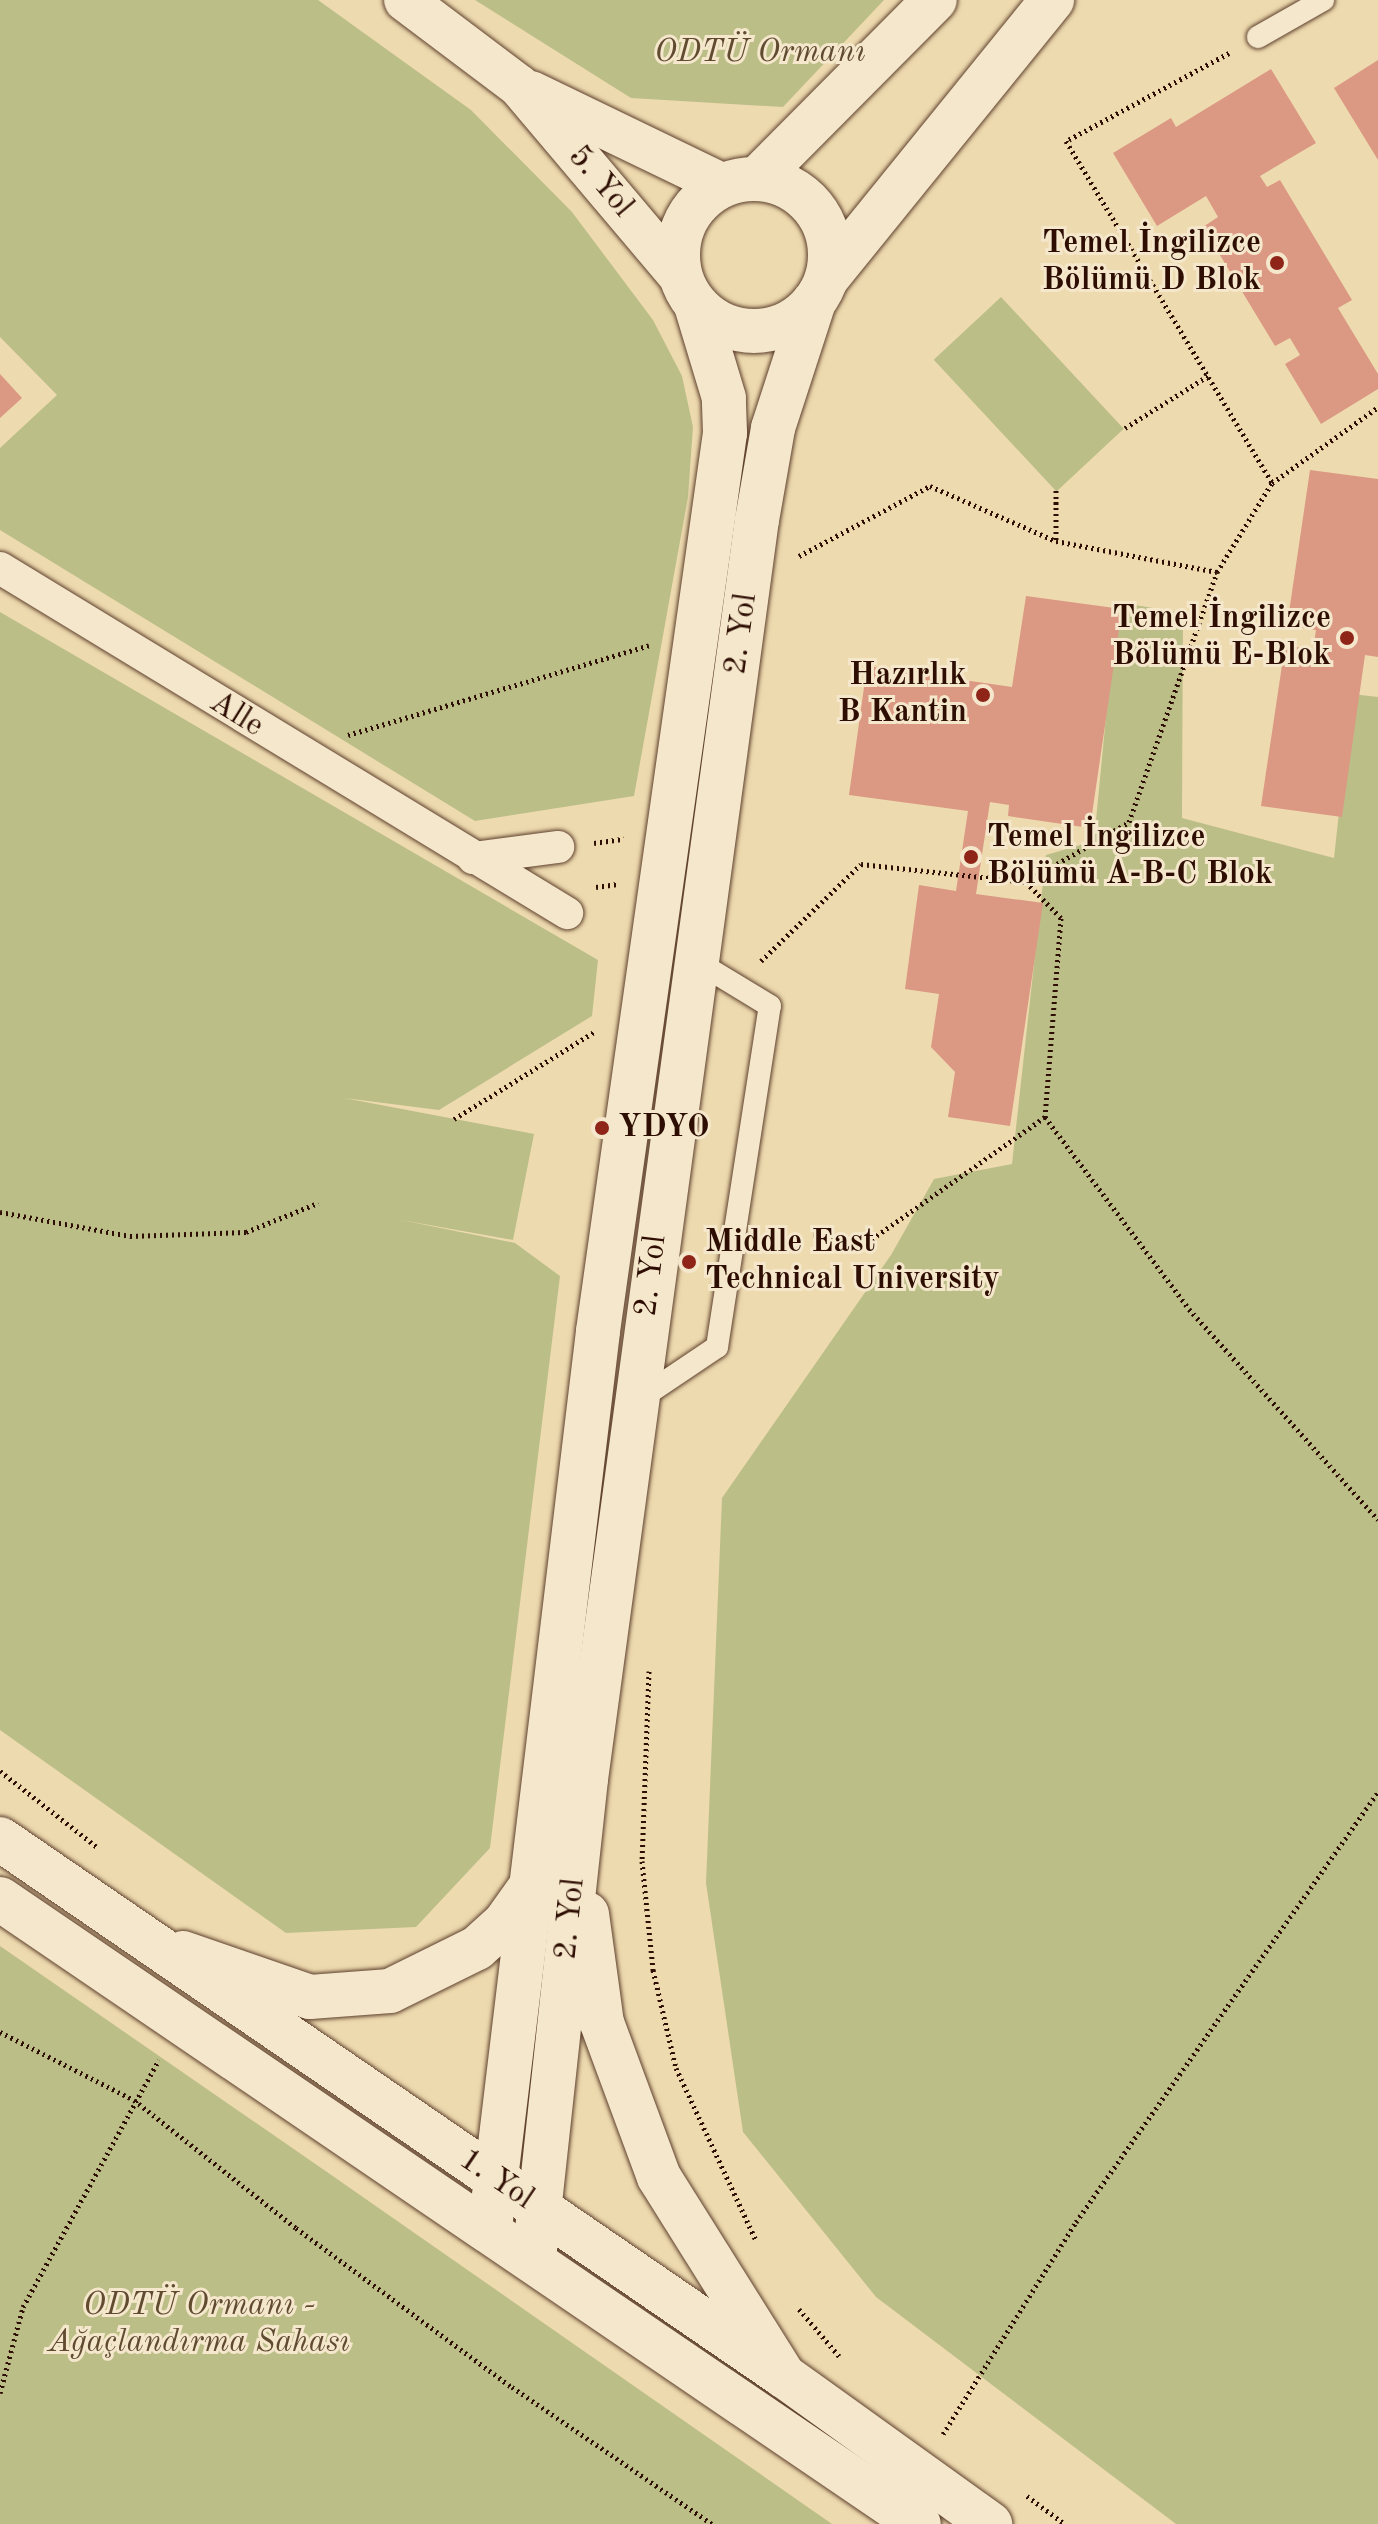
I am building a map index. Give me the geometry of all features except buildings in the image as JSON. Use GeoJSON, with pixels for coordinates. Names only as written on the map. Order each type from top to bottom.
{"type":"FeatureCollection","features":[{"type":"Feature","properties":{"kind":"street","name":"5. Yol"},"geometry":{"type":"LineString","coordinates":[[405,0],[519,86],[688,291]]}},
{"type":"Feature","properties":{"kind":"street","name":"2. Yol"},"geometry":{"type":"LineString","coordinates":[[490,2228],[612,1226],[726,421],[718,372],[677,256],[689,213],[741,182],[935,0]]}},
{"type":"Feature","properties":{"kind":"street","name":"2. Yol"},"geometry":{"type":"LineString","coordinates":[[688,291],[713,320],[755,331],[798,317],[1052,0]]}},
{"type":"Feature","properties":{"kind":"street","name":"5. Yol"},"geometry":{"type":"LineString","coordinates":[[519,86],[741,182]]}},
{"type":"Feature","properties":{"kind":"street","name":"2. Yol"},"geometry":{"type":"LineString","coordinates":[[534,2258],[586,1779],[749,583],[773,428],[831,255],[817,211],[801,194],[741,182]]}},
{"type":"Feature","properties":{"kind":"street","name":"Alle"},"geometry":{"type":"LineString","coordinates":[[0,568],[293,751],[535,895],[567,902]]}},
{"type":"Feature","properties":{"kind":"street"},"geometry":{"type":"LineString","coordinates":[[473,858],[558,847]]}},
{"type":"Feature","properties":{"kind":"street"},"geometry":{"type":"LineString","coordinates":[[650,957],[696,961]]}},
{"type":"Feature","properties":{"kind":"street"},"geometry":{"type":"LineString","coordinates":[[612,1226],[658,1234]]}},
{"type":"Feature","properties":{"kind":"street"},"geometry":{"type":"LineString","coordinates":[[586,1779],[585,1903],[602,2023],[659,2177],[784,2376]]}},
{"type":"Feature","properties":{"kind":"street","name":"1. Yol"},"geometry":{"type":"LineString","coordinates":[[0,1839],[134,1934],[784,2376],[990,2524]]}},
{"type":"Feature","properties":{"kind":"street"},"geometry":{"type":"LineString","coordinates":[[134,1934],[286,1991],[310,1997],[376,1993],[433,1974],[477,1948],[504,1924],[533,1884]]}},
{"type":"Feature","properties":{"kind":"street","name":"1. Yol"},"geometry":{"type":"LineString","coordinates":[[0,1899],[181,2025],[490,2228],[919,2524]]}},
{"type":"Feature","properties":{"kind":"lane"},"geometry":{"type":"LineString","coordinates":[[1258,37],[1323,0]]}},
{"type":"Feature","properties":{"kind":"lane"},"geometry":{"type":"LineString","coordinates":[[635,1402],[717,1347],[770,1006],[696,961]]}},
{"type":"Feature","properties":{"kind":"path"},"geometry":{"type":"LineString","coordinates":[[1258,37],[1066,141],[1272,483]]}},
{"type":"Feature","properties":{"kind":"path"},"geometry":{"type":"LineString","coordinates":[[1125,428],[1208,376]]}},
{"type":"Feature","properties":{"kind":"path"},"geometry":{"type":"LineString","coordinates":[[737,984],[861,864],[1026,882],[1129,822],[1217,572],[1272,483],[1378,407]]}},
{"type":"Feature","properties":{"kind":"path"},"geometry":{"type":"LineString","coordinates":[[749,583],[930,486],[1056,541],[1217,572]]}},
{"type":"Feature","properties":{"kind":"path"},"geometry":{"type":"LineString","coordinates":[[1056,490],[1056,541]]}},
{"type":"Feature","properties":{"kind":"path"},"geometry":{"type":"LineString","coordinates":[[293,751],[562,674],[658,642]]}},
{"type":"Feature","properties":{"kind":"path"},"geometry":{"type":"LineString","coordinates":[[558,847],[668,834]]}},
{"type":"Feature","properties":{"kind":"path"},"geometry":{"type":"LineString","coordinates":[[1026,882],[1061,918],[1045,1117],[1189,1309],[1378,1520]]}},
{"type":"Feature","properties":{"kind":"path"},"geometry":{"type":"LineString","coordinates":[[454,1119],[643,1002]]}},
{"type":"Feature","properties":{"kind":"path"},"geometry":{"type":"LineString","coordinates":[[813,1234],[862,1246],[1045,1117]]}},
{"type":"Feature","properties":{"kind":"path"},"geometry":{"type":"LineString","coordinates":[[0,1212],[130,1236],[246,1232],[318,1203]]}},
{"type":"Feature","properties":{"kind":"path"},"geometry":{"type":"LineString","coordinates":[[650,1656],[642,1861],[653,1970],[676,2068],[761,2250]]}},
{"type":"Feature","properties":{"kind":"path"},"geometry":{"type":"LineString","coordinates":[[943,2434],[1076,2222],[1378,1792]]}},
{"type":"Feature","properties":{"kind":"path"},"geometry":{"type":"LineString","coordinates":[[0,2393],[23,2307],[134,2100],[181,2025]]}},
{"type":"Feature","properties":{"kind":"path"},"geometry":{"type":"LineString","coordinates":[[0,2032],[134,2100],[296,2228],[512,2387],[712,2524]]}},
{"type":"Feature","properties":{"kind":"path"},"geometry":{"type":"LineString","coordinates":[[789,2298],[846,2361]]}},
{"type":"Feature","properties":{"kind":"path"},"geometry":{"type":"LineString","coordinates":[[933,2426],[955,2443]]}},
{"type":"Feature","properties":{"kind":"path"},"geometry":{"type":"LineString","coordinates":[[1016,2488],[1065,2524]]}},
{"type":"Feature","properties":{"kind":"green space"},"geometry":{"type":"Polygon","coordinates":[[[0,0],[318,0],[471,110],[572,212],[653,320],[682,376],[693,427],[688,497],[634,796],[475,821],[0,530],[0,448],[57,395],[0,337],[0,0]]]}},
{"type":"Feature","properties":{"kind":"green space","name":"ODTÜ Ormanı"},"geometry":{"type":"Polygon","coordinates":[[[475,0],[884,0],[783,107],[631,98],[475,0]]]}},
{"type":"Feature","properties":{"kind":"green space"},"geometry":{"type":"Polygon","coordinates":[[[1001,297],[1124,429],[1056,491],[934,360],[1001,297]]]}},
{"type":"Feature","properties":{"kind":"green space"},"geometry":{"type":"Polygon","coordinates":[[[1117,602],[1183,613],[1182,818],[1334,858],[1352,694],[1378,697],[1378,2524],[1176,2524],[876,2297],[743,2132],[706,1883],[722,1498],[891,1255],[934,1179],[1012,1164],[1046,855],[1094,841],[1117,602]]]}},
{"type":"Feature","properties":{"kind":"green space"},"geometry":{"type":"Polygon","coordinates":[[[0,612],[598,960],[592,1016],[439,1110],[344,1098],[534,1134],[513,1240],[401,1220],[515,1243],[560,1276],[490,1848],[416,1927],[286,1933],[0,1730],[0,612]]]}},
{"type":"Feature","properties":{"kind":"green space","name":"ODTÜ Ormanı - Ağaçlandırma Sahası"},"geometry":{"type":"Polygon","coordinates":[[[0,1946],[327,2172],[832,2524],[0,2524],[0,1946]]]}},
{"type":"Feature","properties":{"kind":"place","name":"Temel İngilizce Bölümü D Blok"},"geometry":{"type":"Point","coordinates":[1277,263]}},
{"type":"Feature","properties":{"kind":"place","name":"Temel İngilizce Bölümü E-Blok"},"geometry":{"type":"Point","coordinates":[1347,638]}},
{"type":"Feature","properties":{"kind":"place","name":"Hazırlık B Kantin"},"geometry":{"type":"Point","coordinates":[983,695]}},
{"type":"Feature","properties":{"kind":"place","name":"Temel İngilizce Bölümü A-B-C Blok"},"geometry":{"type":"Point","coordinates":[971,857]}},
{"type":"Feature","properties":{"kind":"place","name":"YDYO"},"geometry":{"type":"Point","coordinates":[602,1128]}},
{"type":"Feature","properties":{"kind":"place","name":"Middle East Technical University"},"geometry":{"type":"Point","coordinates":[689,1262]}}]}
